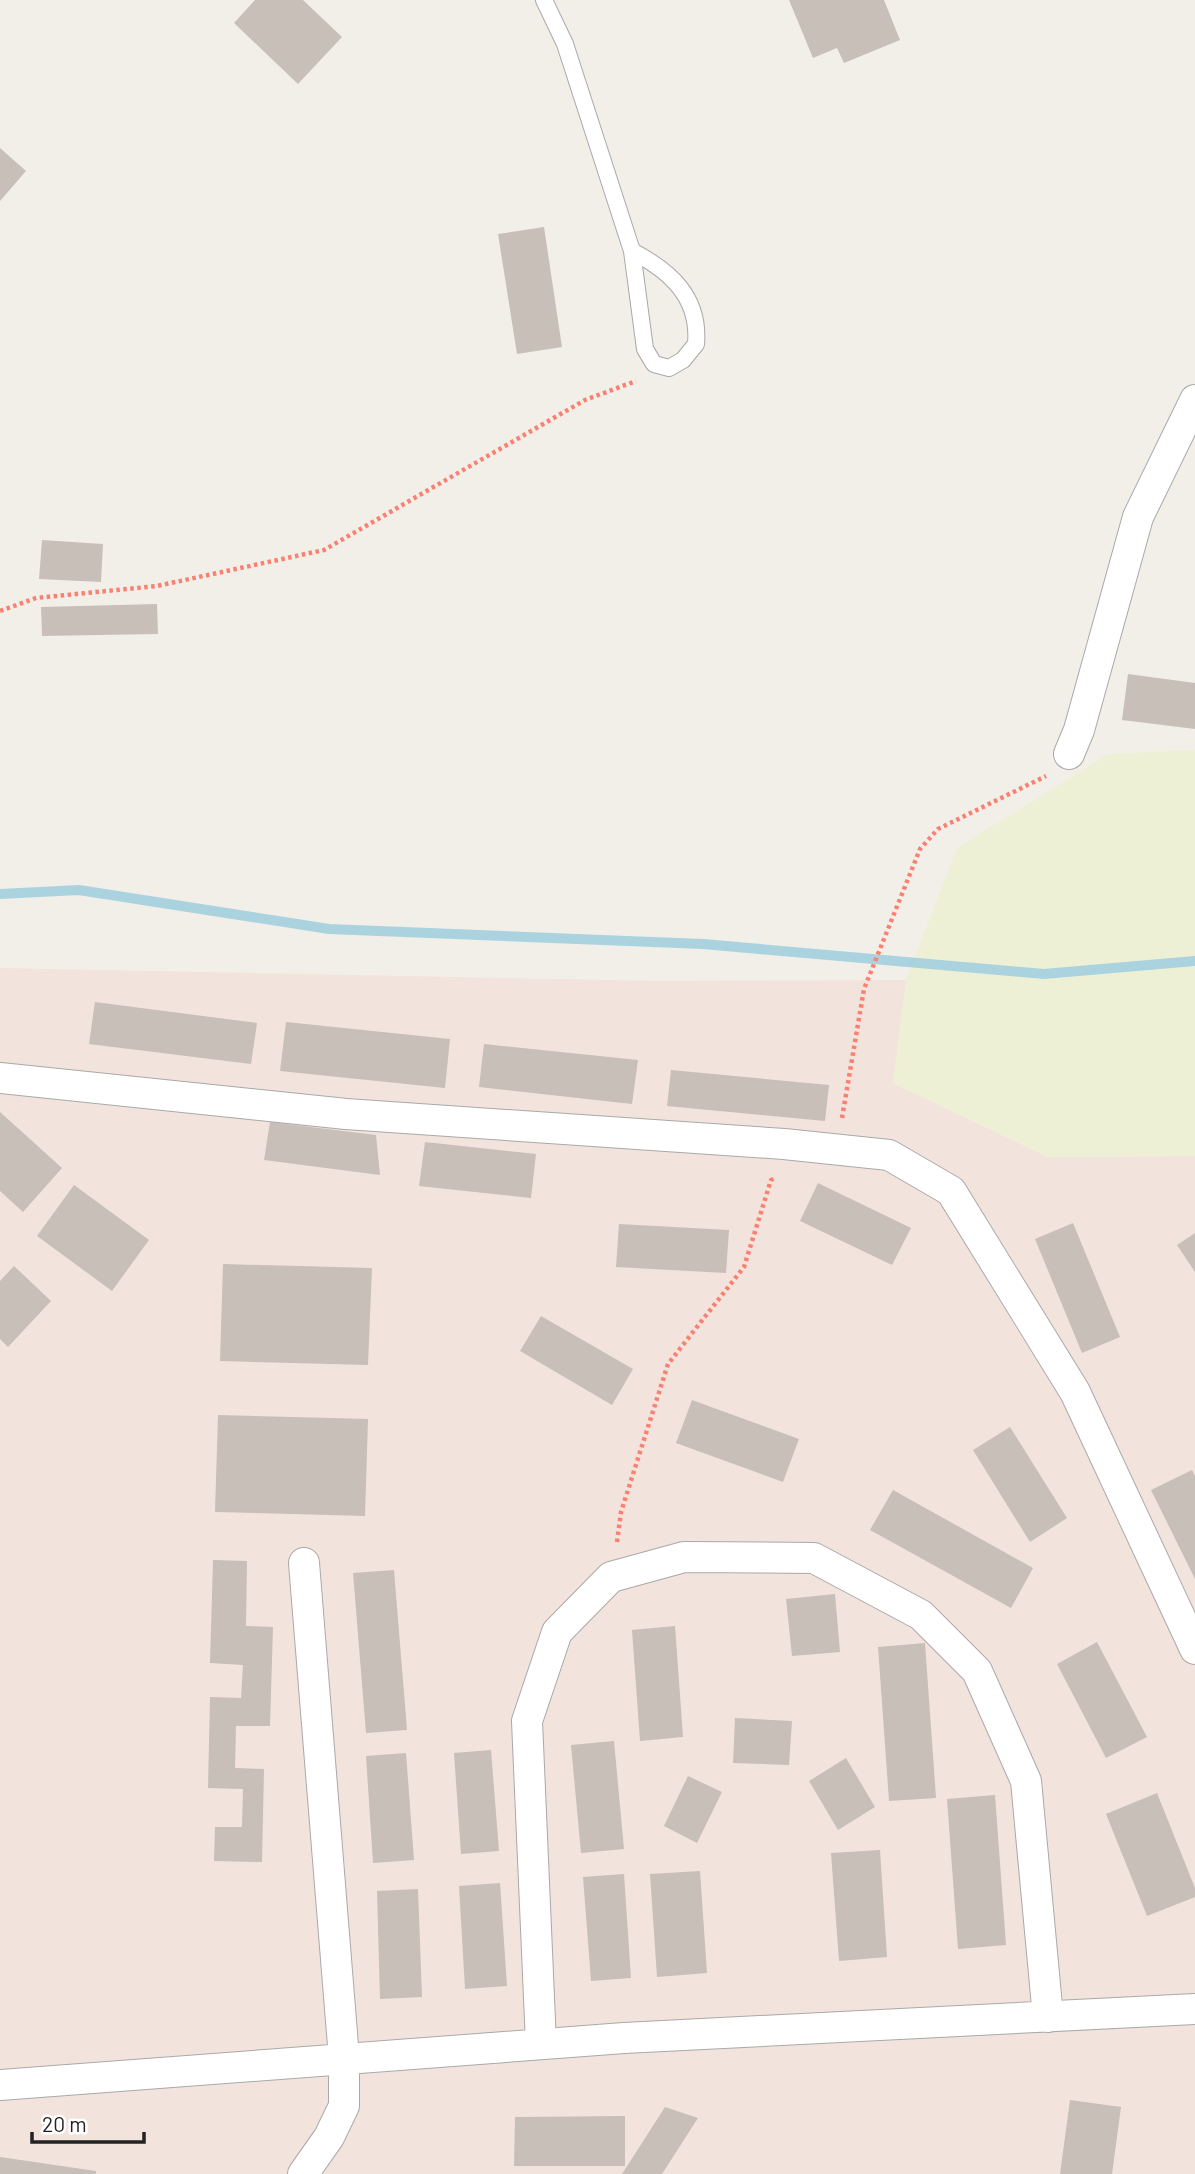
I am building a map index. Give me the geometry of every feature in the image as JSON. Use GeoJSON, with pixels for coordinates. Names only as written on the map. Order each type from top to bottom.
{"type":"FeatureCollection","features":[{"type":"Feature","properties":{"kind":"street"},"geometry":{"type":"LineString","coordinates":[[1069,754],[1079,730],[1139,517],[1195,400]]}},
{"type":"Feature","properties":{"kind":"street"},"geometry":{"type":"LineString","coordinates":[[0,1078],[346,1114],[785,1144],[889,1154],[951,1191],[1075,1392],[1195,1649]]}},
{"type":"Feature","properties":{"kind":"street"},"geometry":{"type":"LineString","coordinates":[[541,2044],[527,1721],[557,1632],[611,1577],[684,1557],[814,1558],[921,1615],[977,1671],[1026,1780],[1048,2017]]}},
{"type":"Feature","properties":{"kind":"street"},"geometry":{"type":"LineString","coordinates":[[303,2174],[328,2137],[344,2106],[344,2058],[304,1563]]}},
{"type":"Feature","properties":{"kind":"street"},"geometry":{"type":"LineString","coordinates":[[0,2085],[541,2044],[1195,2010]]}},
{"type":"Feature","properties":{"kind":"lane"},"geometry":{"type":"LineString","coordinates":[[544,0],[565,44],[632,251],[645,349],[654,364],[669,368],[684,360],[696,344],[695,310],[676,279],[632,251]]}},
{"type":"Feature","properties":{"kind":"path"},"geometry":{"type":"LineString","coordinates":[[0,611],[36,598],[157,586],[324,551],[585,400],[669,368]]}},
{"type":"Feature","properties":{"kind":"shaded area"},"geometry":{"type":"Polygon","coordinates":[[[0,968],[660,981],[906,980],[893,1083],[1048,1157],[1195,1156],[1195,2174],[0,2174],[0,968]]]}},
{"type":"Feature","properties":{"kind":"green space"},"geometry":{"type":"Polygon","coordinates":[[[1195,750],[1195,1156],[1048,1157],[893,1083],[906,980],[957,848],[1108,754],[1195,750]]]}},
{"type":"Feature","properties":{"kind":"building"},"geometry":{"type":"Polygon","coordinates":[[[255,0],[303,0],[342,37],[298,84],[234,23],[255,0]]]}},
{"type":"Feature","properties":{"kind":"building"},"geometry":{"type":"Polygon","coordinates":[[[789,0],[884,0],[900,40],[844,63],[837,48],[813,58],[789,0]]]}},
{"type":"Feature","properties":{"kind":"building"},"geometry":{"type":"Polygon","coordinates":[[[0,148],[26,171],[0,201],[0,148]]]}},
{"type":"Feature","properties":{"kind":"building"},"geometry":{"type":"Polygon","coordinates":[[[544,227],[562,347],[517,354],[498,234],[544,227]]]}},
{"type":"Feature","properties":{"kind":"building"},"geometry":{"type":"Polygon","coordinates":[[[42,540],[103,544],[101,582],[39,579],[42,540]]]}},
{"type":"Feature","properties":{"kind":"building"},"geometry":{"type":"Polygon","coordinates":[[[157,604],[158,634],[42,636],[41,607],[157,604]]]}},
{"type":"Feature","properties":{"kind":"building"},"geometry":{"type":"Polygon","coordinates":[[[1128,674],[1195,683],[1195,729],[1122,720],[1128,674]]]}},
{"type":"Feature","properties":{"kind":"building"},"geometry":{"type":"Polygon","coordinates":[[[95,1002],[257,1023],[251,1064],[89,1044],[95,1002]]]}},
{"type":"Feature","properties":{"kind":"building"},"geometry":{"type":"Polygon","coordinates":[[[286,1022],[450,1039],[445,1088],[280,1071],[286,1022]]]}},
{"type":"Feature","properties":{"kind":"building"},"geometry":{"type":"Polygon","coordinates":[[[484,1044],[638,1060],[632,1104],[479,1087],[484,1044]]]}},
{"type":"Feature","properties":{"kind":"building"},"geometry":{"type":"Polygon","coordinates":[[[671,1070],[829,1085],[825,1121],[667,1106],[671,1070]]]}},
{"type":"Feature","properties":{"kind":"building"},"geometry":{"type":"Polygon","coordinates":[[[0,1112],[62,1168],[23,1212],[0,1191],[0,1112]]]}},
{"type":"Feature","properties":{"kind":"building"},"geometry":{"type":"Polygon","coordinates":[[[270,1122],[376,1135],[380,1175],[264,1160],[270,1122]]]}},
{"type":"Feature","properties":{"kind":"building"},"geometry":{"type":"Polygon","coordinates":[[[425,1142],[536,1154],[531,1198],[419,1186],[425,1142]]]}},
{"type":"Feature","properties":{"kind":"building"},"geometry":{"type":"Polygon","coordinates":[[[818,1183],[911,1228],[892,1265],[800,1221],[818,1183]]]}},
{"type":"Feature","properties":{"kind":"building"},"geometry":{"type":"Polygon","coordinates":[[[74,1185],[149,1240],[112,1291],[37,1236],[74,1185]]]}},
{"type":"Feature","properties":{"kind":"building"},"geometry":{"type":"Polygon","coordinates":[[[1073,1223],[1120,1337],[1082,1353],[1035,1239],[1073,1223]]]}},
{"type":"Feature","properties":{"kind":"building"},"geometry":{"type":"Polygon","coordinates":[[[619,1224],[729,1230],[726,1273],[616,1267],[619,1224]]]}},
{"type":"Feature","properties":{"kind":"building"},"geometry":{"type":"Polygon","coordinates":[[[1195,1233],[1195,1272],[1177,1245],[1195,1233]]]}},
{"type":"Feature","properties":{"kind":"building"},"geometry":{"type":"Polygon","coordinates":[[[223,1264],[372,1268],[368,1365],[220,1361],[223,1264]]]}},
{"type":"Feature","properties":{"kind":"building"},"geometry":{"type":"Polygon","coordinates":[[[14,1266],[51,1301],[8,1347],[0,1339],[0,1281],[14,1266]]]}},
{"type":"Feature","properties":{"kind":"building"},"geometry":{"type":"Polygon","coordinates":[[[541,1316],[633,1369],[612,1405],[520,1351],[541,1316]]]}},
{"type":"Feature","properties":{"kind":"building"},"geometry":{"type":"Polygon","coordinates":[[[692,1400],[799,1439],[783,1482],[676,1443],[692,1400]]]}},
{"type":"Feature","properties":{"kind":"building"},"geometry":{"type":"Polygon","coordinates":[[[218,1415],[368,1419],[365,1516],[215,1512],[218,1415]]]}},
{"type":"Feature","properties":{"kind":"building"},"geometry":{"type":"Polygon","coordinates":[[[1010,1427],[1067,1518],[1030,1542],[973,1450],[1010,1427]]]}},
{"type":"Feature","properties":{"kind":"building"},"geometry":{"type":"Polygon","coordinates":[[[1192,1470],[1195,1476],[1195,1579],[1151,1490],[1192,1470]]]}},
{"type":"Feature","properties":{"kind":"building"},"geometry":{"type":"Polygon","coordinates":[[[893,1490],[1033,1568],[1011,1608],[870,1530],[893,1490]]]}},
{"type":"Feature","properties":{"kind":"building"},"geometry":{"type":"Polygon","coordinates":[[[213,1560],[247,1561],[246,1626],[273,1627],[270,1726],[236,1726],[235,1768],[264,1769],[262,1862],[214,1861],[215,1827],[242,1827],[243,1789],[208,1788],[210,1697],[241,1698],[243,1665],[210,1663],[213,1560]]]}},
{"type":"Feature","properties":{"kind":"building"},"geometry":{"type":"Polygon","coordinates":[[[394,1570],[407,1730],[366,1733],[353,1573],[394,1570]]]}},
{"type":"Feature","properties":{"kind":"building"},"geometry":{"type":"Polygon","coordinates":[[[835,1594],[840,1652],[792,1656],[786,1599],[835,1594]]]}},
{"type":"Feature","properties":{"kind":"building"},"geometry":{"type":"Polygon","coordinates":[[[675,1626],[683,1737],[640,1741],[632,1630],[675,1626]]]}},
{"type":"Feature","properties":{"kind":"building"},"geometry":{"type":"Polygon","coordinates":[[[1097,1642],[1147,1737],[1106,1758],[1057,1664],[1097,1642]]]}},
{"type":"Feature","properties":{"kind":"building"},"geometry":{"type":"Polygon","coordinates":[[[925,1643],[936,1798],[889,1801],[878,1647],[925,1643]]]}},
{"type":"Feature","properties":{"kind":"building"},"geometry":{"type":"Polygon","coordinates":[[[735,1718],[792,1721],[789,1765],[733,1763],[735,1718]]]}},
{"type":"Feature","properties":{"kind":"building"},"geometry":{"type":"Polygon","coordinates":[[[614,1741],[624,1849],[581,1853],[571,1745],[614,1741]]]}},
{"type":"Feature","properties":{"kind":"building"},"geometry":{"type":"Polygon","coordinates":[[[491,1750],[499,1851],[461,1854],[454,1753],[491,1750]]]}},
{"type":"Feature","properties":{"kind":"building"},"geometry":{"type":"Polygon","coordinates":[[[406,1753],[414,1860],[373,1863],[366,1756],[406,1753]]]}},
{"type":"Feature","properties":{"kind":"building"},"geometry":{"type":"Polygon","coordinates":[[[846,1758],[875,1807],[838,1830],[809,1781],[846,1758]]]}},
{"type":"Feature","properties":{"kind":"building"},"geometry":{"type":"Polygon","coordinates":[[[688,1776],[722,1792],[697,1843],[664,1826],[688,1776]]]}},
{"type":"Feature","properties":{"kind":"building"},"geometry":{"type":"Polygon","coordinates":[[[1157,1793],[1195,1888],[1195,1897],[1147,1916],[1106,1814],[1157,1793]]]}},
{"type":"Feature","properties":{"kind":"building"},"geometry":{"type":"Polygon","coordinates":[[[995,1795],[1006,1945],[958,1949],[947,1799],[995,1795]]]}},
{"type":"Feature","properties":{"kind":"building"},"geometry":{"type":"Polygon","coordinates":[[[880,1850],[887,1957],[839,1961],[831,1853],[880,1850]]]}},
{"type":"Feature","properties":{"kind":"building"},"geometry":{"type":"Polygon","coordinates":[[[700,1871],[707,1973],[657,1977],[650,1874],[700,1871]]]}},
{"type":"Feature","properties":{"kind":"building"},"geometry":{"type":"Polygon","coordinates":[[[624,1874],[631,1978],[591,1981],[583,1877],[624,1874]]]}},
{"type":"Feature","properties":{"kind":"building"},"geometry":{"type":"Polygon","coordinates":[[[500,1883],[507,1986],[465,1989],[459,1886],[500,1883]]]}},
{"type":"Feature","properties":{"kind":"building"},"geometry":{"type":"Polygon","coordinates":[[[418,1889],[422,1997],[380,1999],[377,1891],[418,1889]]]}},
{"type":"Feature","properties":{"kind":"building"},"geometry":{"type":"Polygon","coordinates":[[[1070,2100],[1121,2107],[1112,2174],[1060,2174],[1070,2100]]]}},
{"type":"Feature","properties":{"kind":"building"},"geometry":{"type":"Polygon","coordinates":[[[665,2107],[698,2118],[662,2174],[622,2174],[665,2107]]]}},
{"type":"Feature","properties":{"kind":"building"},"geometry":{"type":"Polygon","coordinates":[[[625,2116],[625,2166],[514,2166],[515,2117],[625,2116]]]}},
{"type":"Feature","properties":{"kind":"building"},"geometry":{"type":"Polygon","coordinates":[[[0,2157],[96,2171],[96,2174],[0,2174],[0,2157]]]}},
{"type":"Feature","properties":{"kind":"waterway"},"geometry":{"type":"LineString","coordinates":[[0,894],[79,890],[329,929],[703,944],[1044,974],[1195,961]]}}]}
